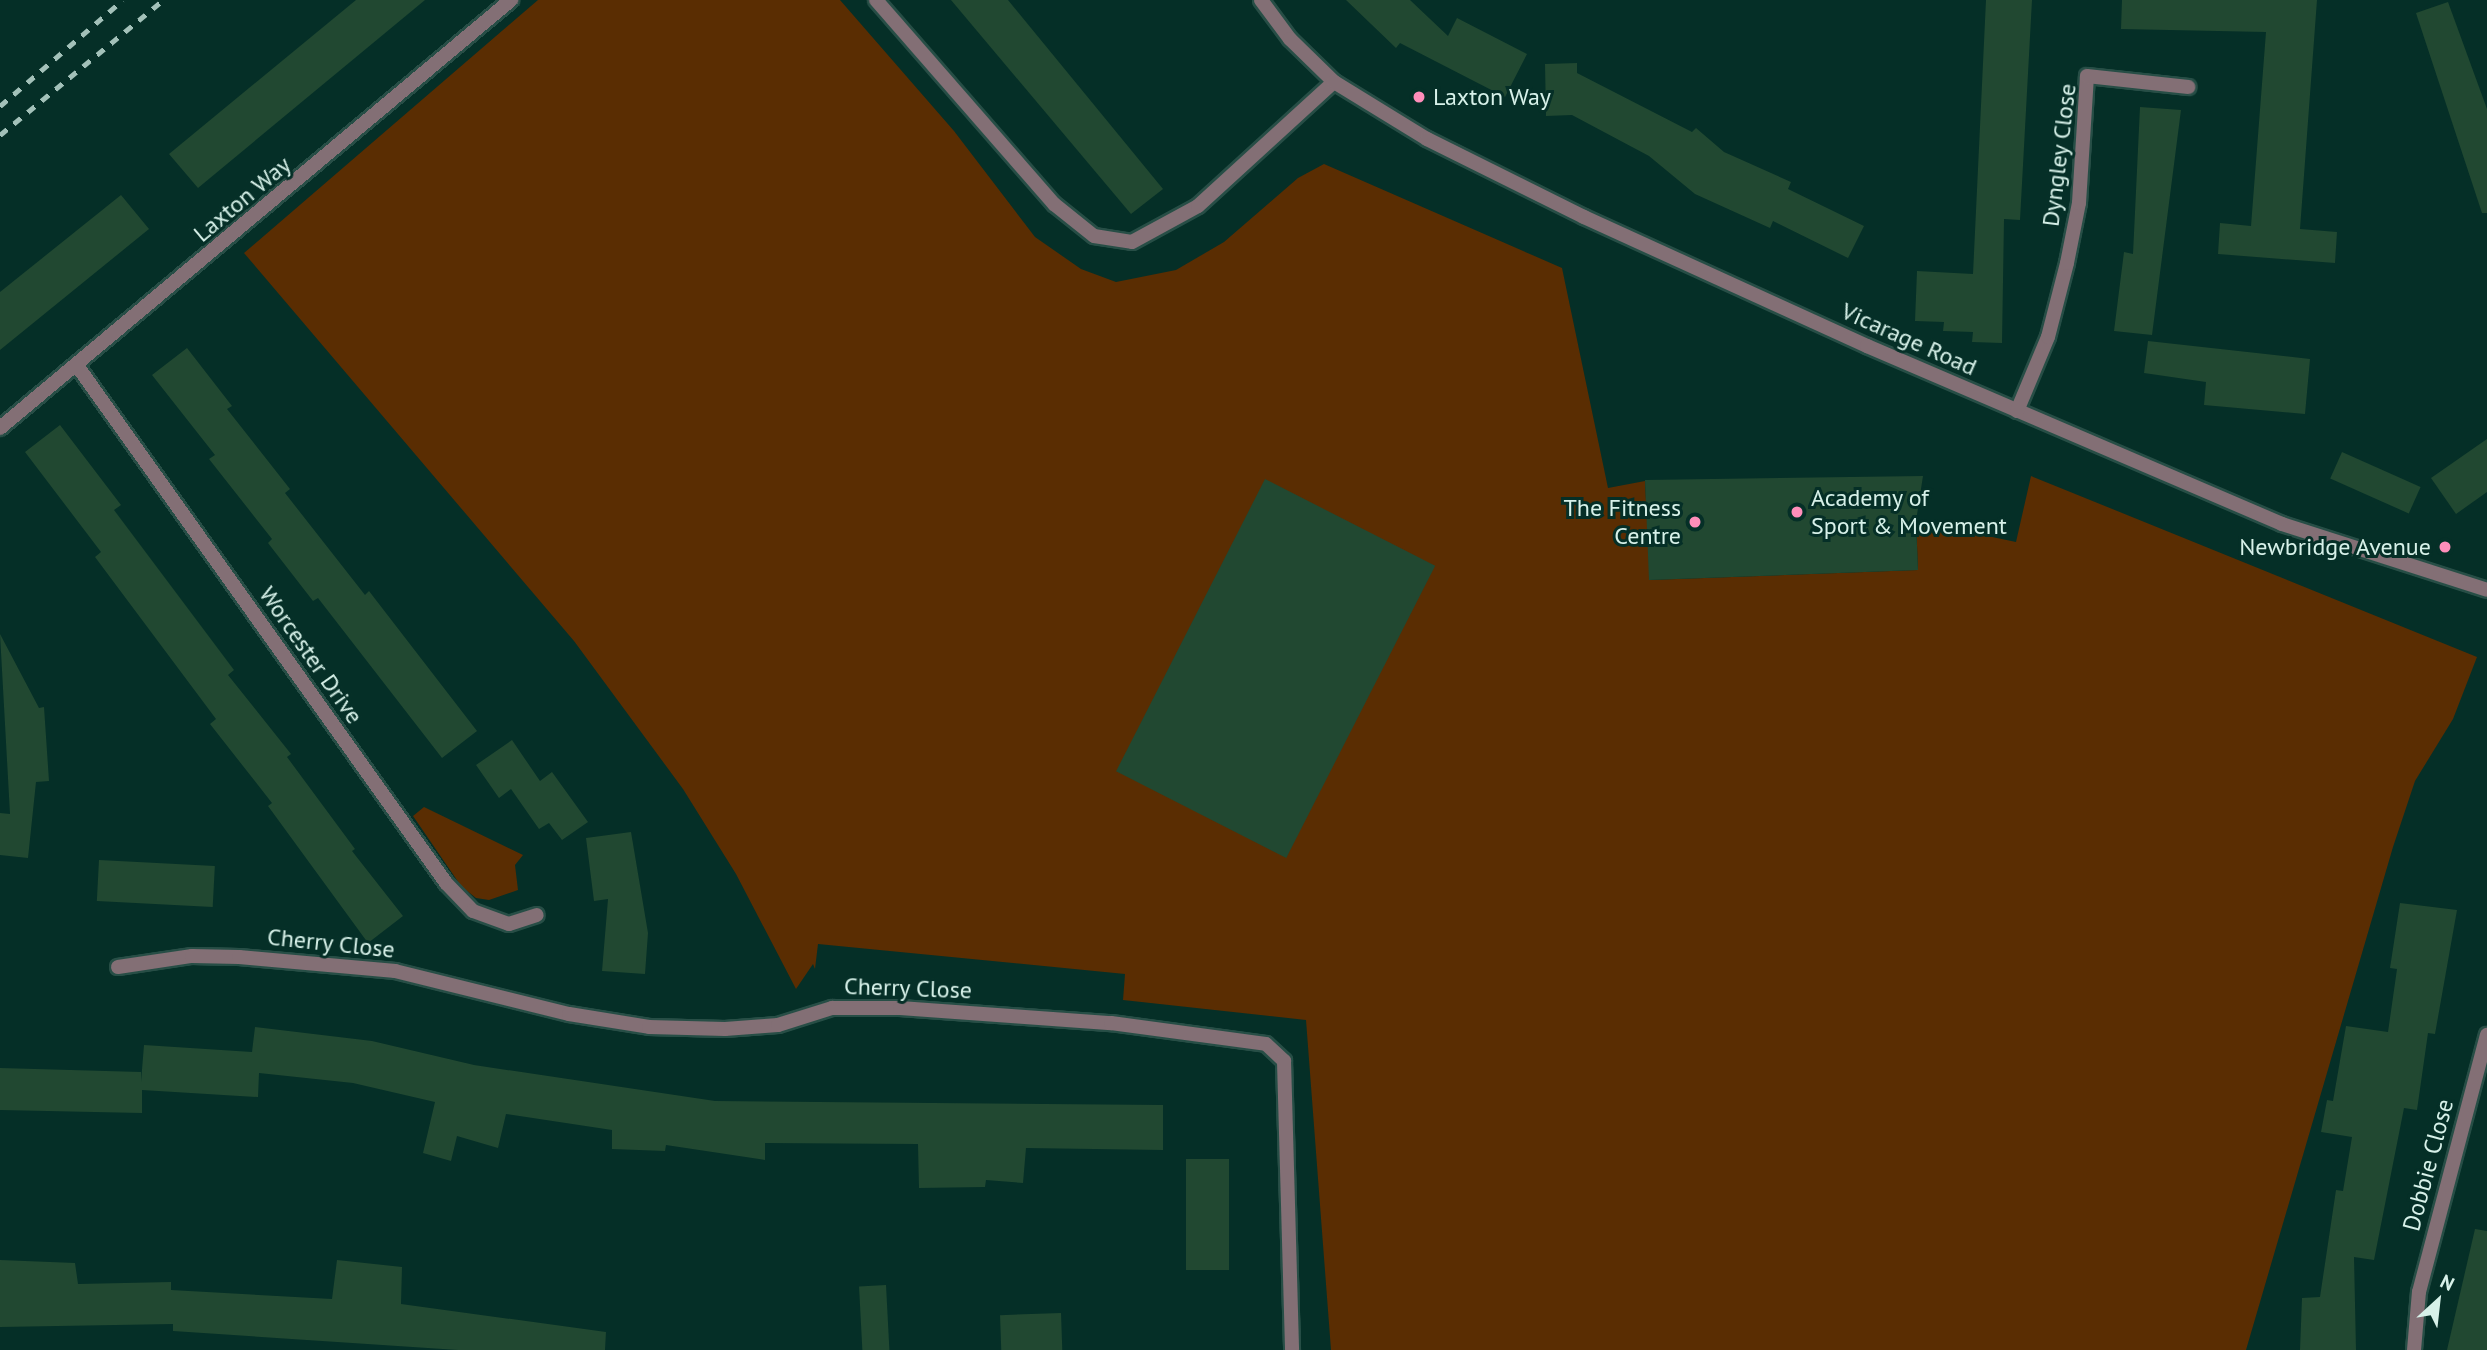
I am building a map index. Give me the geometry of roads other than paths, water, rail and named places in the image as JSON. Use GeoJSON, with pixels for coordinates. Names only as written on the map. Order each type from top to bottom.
{"type":"FeatureCollection","features":[{"type":"Feature","properties":{"kind":"street","name":"Laxton Way"},"geometry":{"type":"LineString","coordinates":[[0,428],[78,367],[511,0]]}},
{"type":"Feature","properties":{"kind":"street"},"geometry":{"type":"LineString","coordinates":[[876,0],[1054,204],[1094,236],[1132,242],[1198,206],[1334,82]]}},
{"type":"Feature","properties":{"kind":"street","name":"Vicarage Road"},"geometry":{"type":"LineString","coordinates":[[1261,0],[1290,39],[1334,82],[1427,139],[1584,217],[2018,411],[2282,524],[2487,590]]}},
{"type":"Feature","properties":{"kind":"street","name":"Dyngley Close"},"geometry":{"type":"LineString","coordinates":[[2018,411],[2048,337],[2067,264],[2079,203],[2087,76],[2188,88]]}},
{"type":"Feature","properties":{"kind":"street","name":"Worcester Drive"},"geometry":{"type":"LineString","coordinates":[[78,367],[446,884],[473,911],[509,924],[537,915]]}},
{"type":"Feature","properties":{"kind":"street","name":"Cherry Close"},"geometry":{"type":"LineString","coordinates":[[118,967],[204,956],[395,971],[569,1014],[649,1027],[725,1029],[778,1025],[832,1008],[900,1008],[1111,1023],[1266,1044],[1284,1062],[1292,1350]]}},
{"type":"Feature","properties":{"kind":"street","name":"Dobbie Close"},"geometry":{"type":"LineString","coordinates":[[2414,1350],[2419,1292],[2487,1035]]}},
{"type":"Feature","properties":{"kind":"railway"},"geometry":{"type":"LineString","coordinates":[[0,106],[123,0]]}},
{"type":"Feature","properties":{"kind":"railway"},"geometry":{"type":"LineString","coordinates":[[0,135],[163,0]]}},
{"type":"Feature","properties":{"kind":"place","name":"Laxton Way"},"geometry":{"type":"Point","coordinates":[1419,97]}},
{"type":"Feature","properties":{"kind":"place","name":"Academy of Sport & Movement"},"geometry":{"type":"Point","coordinates":[1797,512]}},
{"type":"Feature","properties":{"kind":"place","name":"The Fitness Centre"},"geometry":{"type":"Point","coordinates":[1695,522]}},
{"type":"Feature","properties":{"kind":"place","name":"Newbridge Avenue"},"geometry":{"type":"Point","coordinates":[2445,547]}}]}
